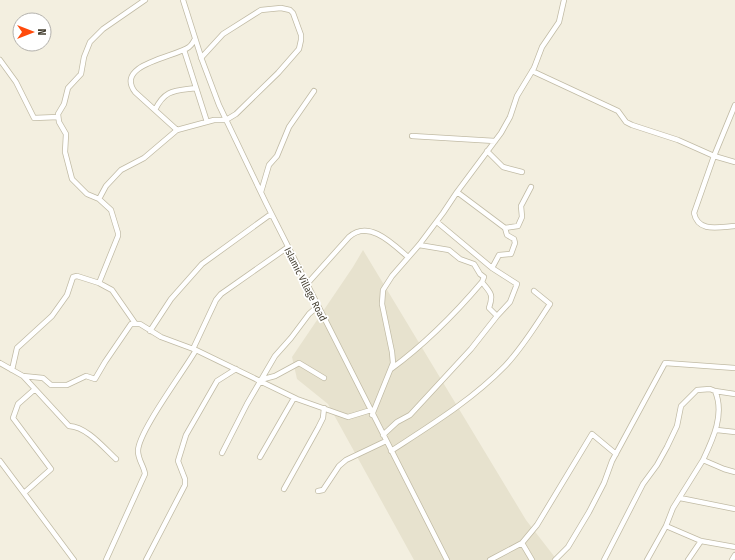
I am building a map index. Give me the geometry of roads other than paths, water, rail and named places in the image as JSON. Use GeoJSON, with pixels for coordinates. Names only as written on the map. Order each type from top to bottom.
{"type":"FeatureCollection","features":[{"type":"Feature","properties":{"kind":"street"},"geometry":{"type":"LineString","coordinates":[[99,282],[118,236],[111,210],[99,199],[87,194],[72,178],[65,152],[66,134],[58,114],[64,104],[68,88],[81,74],[84,57],[90,42],[103,29],[145,0]]}},
{"type":"Feature","properties":{"kind":"street","name":"Islamic Village Road"},"geometry":{"type":"LineString","coordinates":[[183,0],[201,58],[226,120],[271,214],[447,560]]}},
{"type":"Feature","properties":{"kind":"street"},"geometry":{"type":"LineString","coordinates":[[12,370],[17,348],[52,316],[67,295],[73,277],[77,276],[99,282],[112,290],[135,323],[140,324],[161,338],[195,350],[260,380],[294,398],[348,417],[372,412],[391,369],[392,352],[385,324],[382,297],[383,290],[392,276],[437,222],[457,192],[495,141],[510,117],[517,96],[532,71],[545,42],[559,22],[564,0]]}},
{"type":"Feature","properties":{"kind":"street"},"geometry":{"type":"LineString","coordinates":[[99,199],[106,186],[121,170],[144,158],[177,130],[207,122],[226,120],[236,114],[264,88],[298,48],[302,40],[293,12],[281,8],[261,10],[223,34],[201,58]]}},
{"type":"Feature","properties":{"kind":"street"},"geometry":{"type":"LineString","coordinates":[[177,130],[132,88],[133,75],[135,70],[144,65],[184,50],[190,46],[195,39]]}},
{"type":"Feature","properties":{"kind":"street"},"geometry":{"type":"LineString","coordinates":[[184,50],[207,122]]}},
{"type":"Feature","properties":{"kind":"street"},"geometry":{"type":"LineString","coordinates":[[0,60],[12,76],[34,118],[58,117]]}},
{"type":"Feature","properties":{"kind":"street"},"geometry":{"type":"LineString","coordinates":[[532,71],[618,111],[626,122],[632,126],[678,140],[714,156],[735,162]]}},
{"type":"Feature","properties":{"kind":"street"},"geometry":{"type":"LineString","coordinates":[[155,110],[159,102],[169,92],[196,88]]}},
{"type":"Feature","properties":{"kind":"street"},"geometry":{"type":"LineString","coordinates":[[261,192],[269,165],[277,156],[289,127],[314,91]]}},
{"type":"Feature","properties":{"kind":"street"},"geometry":{"type":"LineString","coordinates":[[735,105],[694,208],[695,218],[698,224],[706,227],[735,226]]}},
{"type":"Feature","properties":{"kind":"street"},"geometry":{"type":"LineString","coordinates":[[412,136],[495,141]]}},
{"type":"Feature","properties":{"kind":"street"},"geometry":{"type":"LineString","coordinates":[[488,151],[503,167],[522,172]]}},
{"type":"Feature","properties":{"kind":"street"},"geometry":{"type":"LineString","coordinates":[[505,228],[518,226],[520,222],[521,206],[531,188]]}},
{"type":"Feature","properties":{"kind":"street"},"geometry":{"type":"LineString","coordinates":[[457,192],[505,228],[507,235],[514,239],[511,254],[499,256],[492,268]]}},
{"type":"Feature","properties":{"kind":"street"},"geometry":{"type":"LineString","coordinates":[[150,331],[171,299],[202,264],[271,214]]}},
{"type":"Feature","properties":{"kind":"street"},"geometry":{"type":"LineString","coordinates":[[383,435],[396,422],[410,415],[471,349],[510,302],[517,284],[492,268],[437,222]]}},
{"type":"Feature","properties":{"kind":"street"},"geometry":{"type":"LineString","coordinates":[[307,284],[349,237],[358,231],[368,230],[378,234],[408,258]]}},
{"type":"Feature","properties":{"kind":"street"},"geometry":{"type":"LineString","coordinates":[[391,369],[437,330],[482,282],[484,277],[474,264],[460,259],[454,253],[443,248],[419,245]]}},
{"type":"Feature","properties":{"kind":"street"},"geometry":{"type":"LineString","coordinates":[[106,560],[146,474],[139,458],[140,444],[155,414],[195,350],[216,300],[221,294],[288,247]]}},
{"type":"Feature","properties":{"kind":"street"},"geometry":{"type":"LineString","coordinates":[[482,282],[491,292],[491,300],[488,308],[498,316]]}},
{"type":"Feature","properties":{"kind":"street"},"geometry":{"type":"LineString","coordinates":[[391,451],[473,395],[506,365],[526,341],[550,304],[534,292]]}},
{"type":"Feature","properties":{"kind":"street"},"geometry":{"type":"LineString","coordinates":[[222,453],[260,380],[275,356],[309,314],[318,306]]}},
{"type":"Feature","properties":{"kind":"street"},"geometry":{"type":"LineString","coordinates":[[23,376],[43,378],[52,385],[67,385],[86,376],[95,379],[131,324],[135,323]]}},
{"type":"Feature","properties":{"kind":"street"},"geometry":{"type":"LineString","coordinates":[[0,363],[23,376],[68,426],[74,426],[92,437],[116,459]]}},
{"type":"Feature","properties":{"kind":"street"},"geometry":{"type":"LineString","coordinates":[[260,380],[275,376],[299,363],[324,378]]}},
{"type":"Feature","properties":{"kind":"street"},"geometry":{"type":"LineString","coordinates":[[556,560],[568,547],[589,512],[616,454],[664,363],[735,368]]}},
{"type":"Feature","properties":{"kind":"street"},"geometry":{"type":"LineString","coordinates":[[148,559],[185,485],[184,474],[178,461],[186,435],[217,381],[236,369]]}},
{"type":"Feature","properties":{"kind":"street"},"geometry":{"type":"LineString","coordinates":[[604,560],[643,484],[657,465],[667,447],[677,426],[681,406],[697,390],[710,389],[735,394]]}},
{"type":"Feature","properties":{"kind":"street"},"geometry":{"type":"LineString","coordinates":[[24,493],[51,469],[13,418],[18,404],[35,390]]}},
{"type":"Feature","properties":{"kind":"street"},"geometry":{"type":"LineString","coordinates":[[647,560],[674,508],[703,460],[717,430],[719,399],[715,391]]}},
{"type":"Feature","properties":{"kind":"street"},"geometry":{"type":"LineString","coordinates":[[260,458],[294,398]]}},
{"type":"Feature","properties":{"kind":"street"},"geometry":{"type":"LineString","coordinates":[[284,489],[323,418],[324,408]]}},
{"type":"Feature","properties":{"kind":"street"},"geometry":{"type":"LineString","coordinates":[[717,430],[735,432]]}},
{"type":"Feature","properties":{"kind":"street"},"geometry":{"type":"LineString","coordinates":[[490,560],[522,543],[537,525],[592,434],[616,454]]}},
{"type":"Feature","properties":{"kind":"street"},"geometry":{"type":"LineString","coordinates":[[318,491],[323,490],[339,466],[346,460],[386,441]]}},
{"type":"Feature","properties":{"kind":"street"},"geometry":{"type":"LineString","coordinates":[[703,460],[724,470],[735,472]]}},
{"type":"Feature","properties":{"kind":"street"},"geometry":{"type":"LineString","coordinates":[[0,461],[74,560]]}},
{"type":"Feature","properties":{"kind":"street"},"geometry":{"type":"LineString","coordinates":[[680,498],[735,509]]}},
{"type":"Feature","properties":{"kind":"street"},"geometry":{"type":"LineString","coordinates":[[666,526],[701,540],[735,547]]}},
{"type":"Feature","properties":{"kind":"street"},"geometry":{"type":"LineString","coordinates":[[688,560],[701,540]]}},
{"type":"Feature","properties":{"kind":"street"},"geometry":{"type":"LineString","coordinates":[[522,543],[532,560]]}},
{"type":"Feature","properties":{"kind":"street"},"geometry":{"type":"LineString","coordinates":[[732,560],[735,555]]}}]}
